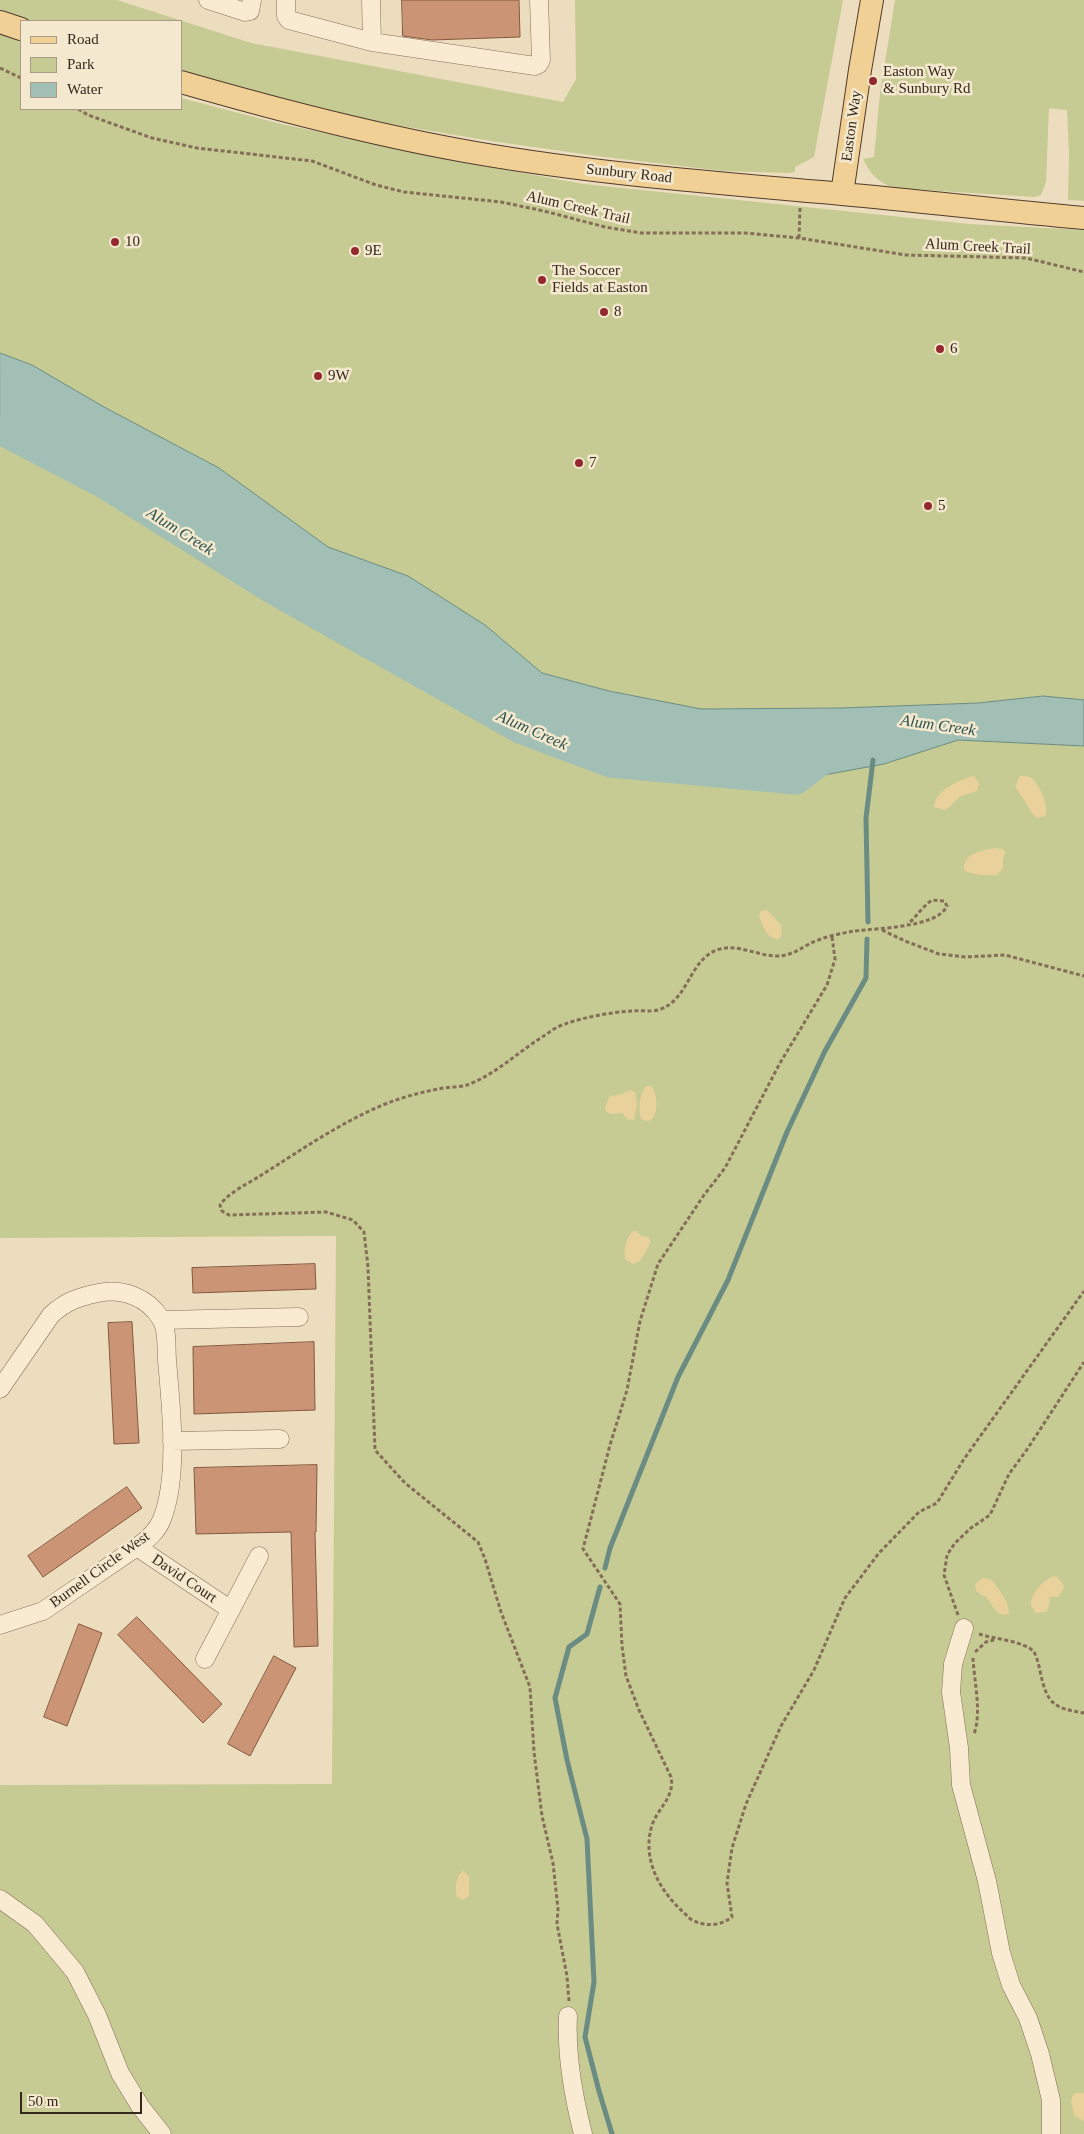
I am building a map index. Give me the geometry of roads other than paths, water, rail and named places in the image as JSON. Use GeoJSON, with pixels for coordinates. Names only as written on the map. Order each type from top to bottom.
{"type":"FeatureCollection","features":[{"type":"Feature","properties":{"kind":"main road","name":"Easton Way"},"geometry":{"type":"LineString","coordinates":[[842,194],[872,0]]}},
{"type":"Feature","properties":{"kind":"main road"},"geometry":{"type":"LineString","coordinates":[[0,22],[20,29]]}},
{"type":"Feature","properties":{"kind":"main road","name":"Sunbury Road"},"geometry":{"type":"LineString","coordinates":[[182,82],[278,109],[475,153],[622,175],[1084,218]]}},
{"type":"Feature","properties":{"kind":"street"},"geometry":{"type":"LineString","coordinates":[[208,0],[245,12],[250,11],[252,0]]}},
{"type":"Feature","properties":{"kind":"street"},"geometry":{"type":"LineString","coordinates":[[286,0],[286,16],[289,20],[372,42],[535,66],[541,60],[539,0]]}},
{"type":"Feature","properties":{"kind":"street"},"geometry":{"type":"LineString","coordinates":[[371,0],[372,42]]}},
{"type":"Feature","properties":{"kind":"street"},"geometry":{"type":"LineString","coordinates":[[0,1389],[52,1315],[62,1305],[75,1298],[109,1291],[123,1291],[136,1297],[158,1315],[300,1317]]}},
{"type":"Feature","properties":{"kind":"street","name":"Burnell Circle West"},"geometry":{"type":"LineString","coordinates":[[0,1624],[43,1611],[152,1536],[162,1520],[170,1489],[172,1441],[165,1333],[158,1315]]}},
{"type":"Feature","properties":{"kind":"street"},"geometry":{"type":"LineString","coordinates":[[172,1441],[280,1439]]}},
{"type":"Feature","properties":{"kind":"street","name":"David Court"},"geometry":{"type":"LineString","coordinates":[[137,1547],[231,1610]]}},
{"type":"Feature","properties":{"kind":"street"},"geometry":{"type":"LineString","coordinates":[[205,1658],[259,1556]]}},
{"type":"Feature","properties":{"kind":"street"},"geometry":{"type":"LineString","coordinates":[[964,1628],[953,1664],[951,1692],[959,1748],[961,1785],[986,1881],[1001,1953],[1011,1985],[1028,2018],[1040,2054],[1051,2100],[1051,2134]]}},
{"type":"Feature","properties":{"kind":"street"},"geometry":{"type":"LineString","coordinates":[[0,1899],[35,1924],[75,1972],[97,2015],[120,2073],[140,2106],[162,2134]]}},
{"type":"Feature","properties":{"kind":"street"},"geometry":{"type":"LineString","coordinates":[[568,2016],[567,2039],[571,2078],[583,2134]]}},
{"type":"Feature","properties":{"kind":"water"},"geometry":{"type":"Polygon","coordinates":[[[0,353],[32,365],[104,407],[219,468],[328,547],[408,576],[485,625],[542,673],[609,691],[701,709],[841,708],[978,703],[1043,696],[1084,700],[1084,746],[958,740],[884,764],[796,780],[610,763],[522,730],[452,676],[316,599],[270,588],[104,484],[0,430],[0,353]]]}},
{"type":"Feature","properties":{"kind":"waterway","name":"Alum Creek"},"geometry":{"type":"LineString","coordinates":[[0,430],[104,484],[270,588],[522,730],[610,763],[796,780],[828,756]]}},
{"type":"Feature","properties":{"kind":"waterway"},"geometry":{"type":"LineString","coordinates":[[868,922],[866,818],[873,760]]}},
{"type":"Feature","properties":{"kind":"waterway"},"geometry":{"type":"LineString","coordinates":[[605,1568],[610,1548],[678,1377],[728,1280],[787,1132],[825,1051],[866,978],[867,939]]}},
{"type":"Feature","properties":{"kind":"waterway"},"geometry":{"type":"LineString","coordinates":[[600,1587],[587,1634],[569,1647],[555,1698],[567,1760],[587,1839],[594,1982],[585,2037],[612,2134]]}},
{"type":"Feature","properties":{"kind":"place","name":"Easton Way & Sunbury Rd"},"geometry":{"type":"Point","coordinates":[873,81]}},
{"type":"Feature","properties":{"kind":"place","name":"10"},"geometry":{"type":"Point","coordinates":[115,242]}},
{"type":"Feature","properties":{"kind":"place","name":"9E"},"geometry":{"type":"Point","coordinates":[355,251]}},
{"type":"Feature","properties":{"kind":"place","name":"The Soccer Fields at Easton"},"geometry":{"type":"Point","coordinates":[542,280]}},
{"type":"Feature","properties":{"kind":"place","name":"8"},"geometry":{"type":"Point","coordinates":[604,312]}},
{"type":"Feature","properties":{"kind":"place","name":"6"},"geometry":{"type":"Point","coordinates":[940,349]}},
{"type":"Feature","properties":{"kind":"place","name":"9W"},"geometry":{"type":"Point","coordinates":[318,376]}},
{"type":"Feature","properties":{"kind":"place","name":"7"},"geometry":{"type":"Point","coordinates":[579,463]}},
{"type":"Feature","properties":{"kind":"place","name":"5"},"geometry":{"type":"Point","coordinates":[928,506]}}]}
